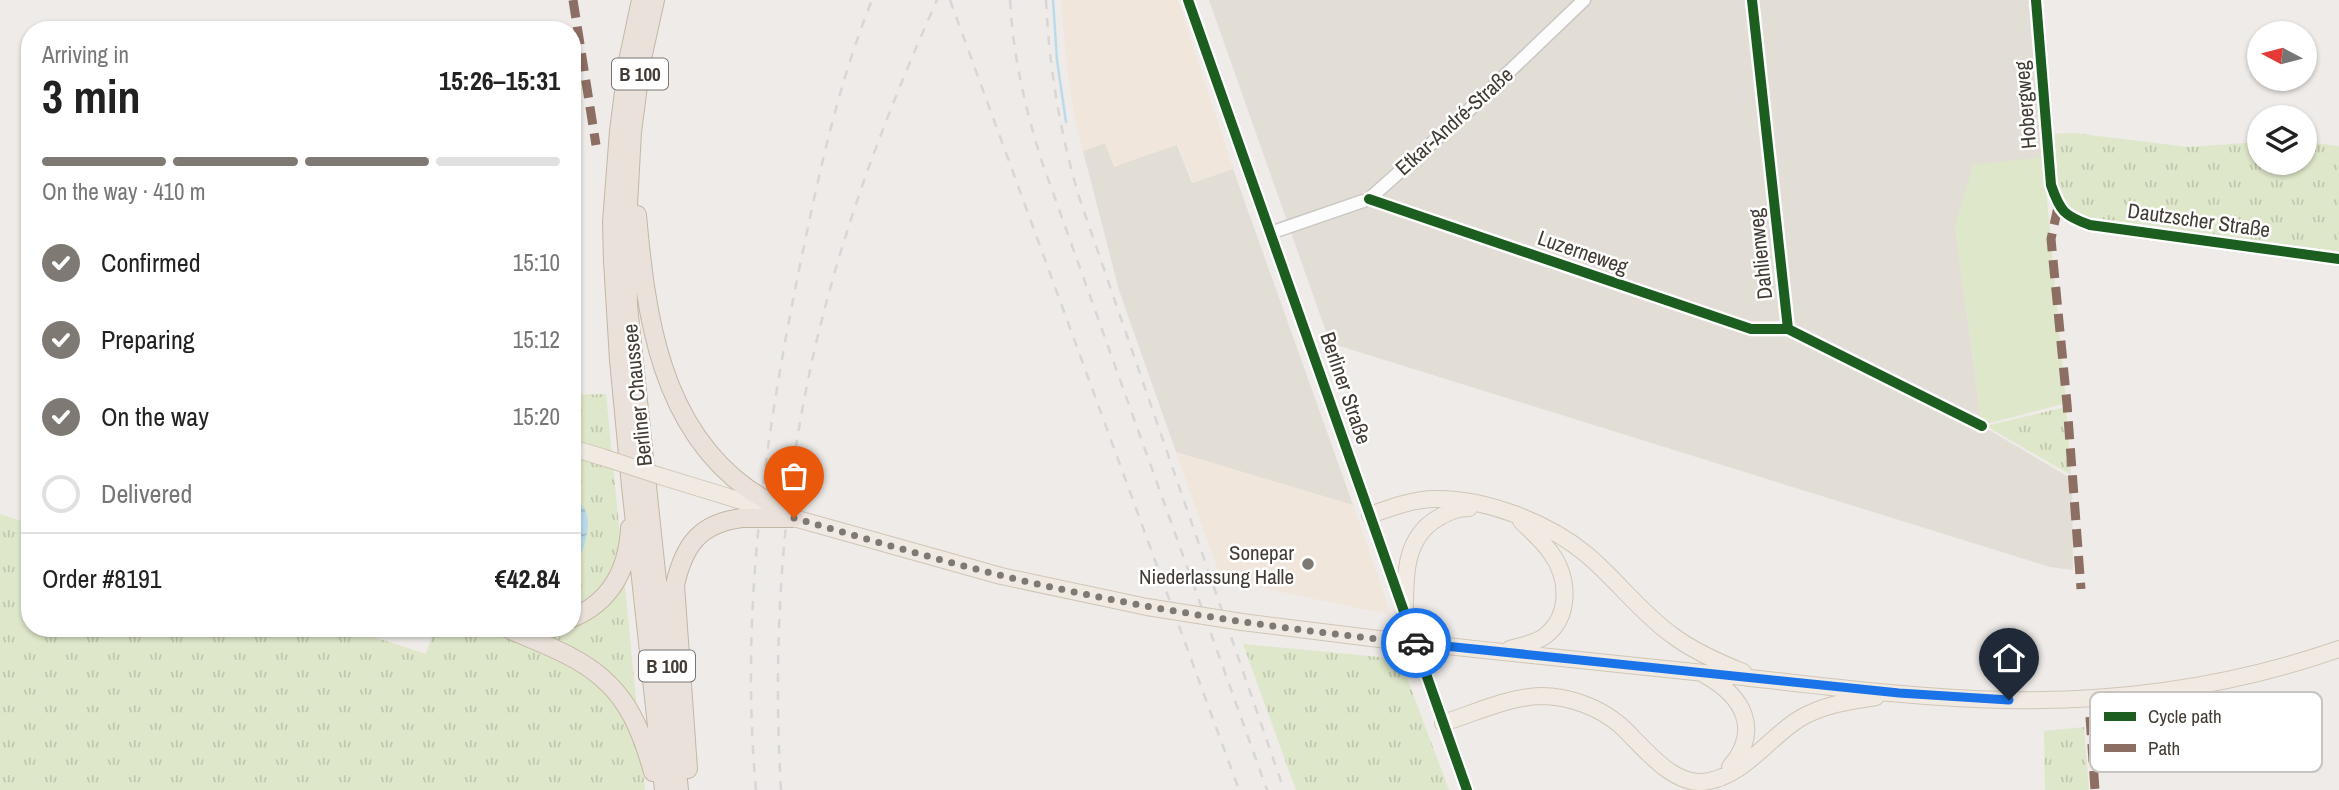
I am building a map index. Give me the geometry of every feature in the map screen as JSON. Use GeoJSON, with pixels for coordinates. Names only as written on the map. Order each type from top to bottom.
{"type":"FeatureCollection","features":[{"type":"Feature","properties":{"kind":"highway","name":"Berliner Chaussee"},"geometry":{"type":"LineString","coordinates":[[641,0],[623,93],[612,222],[618,337],[631,486],[664,790]]}},
{"type":"Feature","properties":{"kind":"highway","name":"Berliner Chaussee"},"geometry":{"type":"LineString","coordinates":[[655,0],[641,63],[631,149],[627,223],[628,306],[679,790]]}},
{"type":"Feature","properties":{"kind":"highway"},"geometry":{"type":"LineString","coordinates":[[631,149],[648,311],[661,360],[687,424],[731,477],[745,503],[794,518]]}},
{"type":"Feature","properties":{"kind":"highway"},"geometry":{"type":"LineString","coordinates":[[581,615],[606,596],[618,579],[629,536],[631,486]]}},
{"type":"Feature","properties":{"kind":"highway"},"geometry":{"type":"LineString","coordinates":[[745,503],[794,518]]}},
{"type":"Feature","properties":{"kind":"highway"},"geometry":{"type":"LineString","coordinates":[[688,790],[675,585],[680,562],[689,545],[704,530],[724,520],[745,503]]}},
{"type":"Feature","properties":{"kind":"highway"},"geometry":{"type":"LineString","coordinates":[[527,637],[572,657],[603,679],[626,704],[643,735],[658,790]]}},
{"type":"Feature","properties":{"kind":"main road"},"geometry":{"type":"LineString","coordinates":[[581,451],[745,503]]}},
{"type":"Feature","properties":{"kind":"main road"},"geometry":{"type":"LineString","coordinates":[[1370,515],[1408,503],[1433,499],[1490,507],[1536,523],[1584,552],[1669,634],[1710,658],[1761,679]]}},
{"type":"Feature","properties":{"kind":"main road"},"geometry":{"type":"LineString","coordinates":[[1405,614],[1405,576],[1410,554],[1423,530],[1456,508],[1490,507]]}},
{"type":"Feature","properties":{"kind":"main road"},"geometry":{"type":"LineString","coordinates":[[1498,652],[1524,646],[1544,637],[1555,626],[1564,604],[1562,574],[1552,554],[1517,517]]}},
{"type":"Feature","properties":{"kind":"main road"},"geometry":{"type":"LineString","coordinates":[[794,518],[1001,576],[1147,607],[1242,622],[1395,641],[1899,693],[2009,700],[2090,697]]}},
{"type":"Feature","properties":{"kind":"main road"},"geometry":{"type":"LineString","coordinates":[[2141,692],[2213,682],[2293,664],[2339,649]]}},
{"type":"Feature","properties":{"kind":"main road"},"geometry":{"type":"LineString","coordinates":[[1700,672],[1730,692],[1738,701],[1747,729],[1743,748],[1717,780]]}},
{"type":"Feature","properties":{"kind":"main road"},"geometry":{"type":"LineString","coordinates":[[1443,723],[1516,699],[1542,696],[1568,698],[1596,709],[1618,724],[1664,767],[1682,778],[1698,782],[1717,780],[1739,768],[1801,717],[1833,705],[1899,693]]}},
{"type":"Feature","properties":{"kind":"street","name":"Berliner Straße"},"geometry":{"type":"LineString","coordinates":[[1188,0],[1467,790]]}},
{"type":"Feature","properties":{"kind":"street","name":"Etkar-André-Straße"},"geometry":{"type":"LineString","coordinates":[[1270,233],[1368,200],[1468,111],[1584,0]]}},
{"type":"Feature","properties":{"kind":"street","name":"Dahlienweg"},"geometry":{"type":"LineString","coordinates":[[1752,0],[1788,329]]}},
{"type":"Feature","properties":{"kind":"street","name":"Hobergweg"},"geometry":{"type":"LineString","coordinates":[[2036,0],[2051,185],[2058,207]]}},
{"type":"Feature","properties":{"kind":"street","name":"Luzerneweg"},"geometry":{"type":"LineString","coordinates":[[1368,200],[1751,329],[1788,329]]}},
{"type":"Feature","properties":{"kind":"street","name":"Dautzscher Straße"},"geometry":{"type":"LineString","coordinates":[[2058,207],[2071,218],[2090,225],[2339,259]]}},
{"type":"Feature","properties":{"kind":"street"},"geometry":{"type":"LineString","coordinates":[[1788,329],[1982,426]]}},
{"type":"Feature","properties":{"kind":"shaded area"},"geometry":{"type":"Polygon","coordinates":[[[1061,0],[1178,0],[1233,169],[1193,182],[1178,144],[1114,167],[1105,143],[1083,151],[1067,70],[1061,0]]]}},
{"type":"Feature","properties":{"kind":"shaded area"},"geometry":{"type":"Polygon","coordinates":[[[1209,0],[2034,0],[2043,157],[1955,225],[1982,426],[2072,479],[2073,570],[2050,567],[1330,343],[1209,0]]]}},
{"type":"Feature","properties":{"kind":"shaded area"},"geometry":{"type":"Polygon","coordinates":[[[1105,143],[1114,166],[1177,145],[1192,183],[1233,169],[1353,505],[1176,452],[1119,290],[1083,151],[1105,143]]]}},
{"type":"Feature","properties":{"kind":"shaded area"},"geometry":{"type":"Polygon","coordinates":[[[1176,452],[1353,505],[1391,615],[1221,579],[1176,452]]]}},
{"type":"Feature","properties":{"kind":"green space"},"geometry":{"type":"Polygon","coordinates":[[[2073,133],[2188,147],[2247,143],[2247,175],[2317,175],[2317,143],[2339,146],[2339,254],[2096,221],[2070,207],[2062,198],[2054,176],[2051,134],[2073,133]]]}},
{"type":"Feature","properties":{"kind":"green space"},"geometry":{"type":"Polygon","coordinates":[[[2043,157],[2066,403],[1982,425],[1955,225],[1973,165],[2043,157]]]}},
{"type":"Feature","properties":{"kind":"green space"},"geometry":{"type":"Polygon","coordinates":[[[606,394],[645,790],[0,790],[0,514],[21,521],[21,637],[374,637],[426,654],[432,637],[581,637],[581,395],[606,394]]]}},
{"type":"Feature","properties":{"kind":"green space"},"geometry":{"type":"Polygon","coordinates":[[[2066,407],[2071,475],[1986,426],[2066,407]]]}},
{"type":"Feature","properties":{"kind":"green space"},"geometry":{"type":"Polygon","coordinates":[[[1243,644],[1400,659],[1449,790],[1296,790],[1243,644]]]}},
{"type":"Feature","properties":{"kind":"green space"},"geometry":{"type":"Polygon","coordinates":[[[2084,727],[2089,790],[2045,790],[2044,731],[2084,727]]]}},
{"type":"Feature","properties":{"kind":"water"},"geometry":{"type":"Polygon","coordinates":[[[581,504],[585,509],[588,525],[581,554],[581,504]]]}},
{"type":"Feature","properties":{"kind":"waterway"},"geometry":{"type":"LineString","coordinates":[[1053,0],[1057,60],[1066,122]]}},
{"type":"Feature","properties":{"kind":"railway"},"geometry":{"type":"LineString","coordinates":[[756,790],[751,659],[753,594],[758,529],[775,399],[821,167],[848,66],[872,0]]}},
{"type":"Feature","properties":{"kind":"railway"},"geometry":{"type":"LineString","coordinates":[[781,790],[778,726],[780,598],[785,534],[803,407],[832,282],[854,210],[893,104],[937,0]]}},
{"type":"Feature","properties":{"kind":"railway"},"geometry":{"type":"LineString","coordinates":[[950,0],[1239,790]]}},
{"type":"Feature","properties":{"kind":"railway"},"geometry":{"type":"LineString","coordinates":[[1010,0],[1021,82],[1042,162],[1267,790]]}},
{"type":"Feature","properties":{"kind":"railway"},"geometry":{"type":"LineString","coordinates":[[1046,0],[1056,100],[1079,197],[1284,790]]}},
{"type":"Feature","properties":{"kind":"marked path"},"geometry":{"type":"LineString","coordinates":[[573,0],[576,21]]}},
{"type":"Feature","properties":{"kind":"marked path"},"geometry":{"type":"LineString","coordinates":[[581,50],[596,145]]}},
{"type":"Feature","properties":{"kind":"marked path"},"geometry":{"type":"LineString","coordinates":[[2058,207],[2051,239],[2081,589]]}},
{"type":"Feature","properties":{"kind":"marked path"},"geometry":{"type":"LineString","coordinates":[[2094,772],[2095,790]]}},
{"type":"Feature","properties":{"kind":"cycle path"},"geometry":{"type":"LineString","coordinates":[[1188,0],[1467,790]]}},
{"type":"Feature","properties":{"kind":"cycle path"},"geometry":{"type":"LineString","coordinates":[[1752,0],[1788,329],[1982,426]]}},
{"type":"Feature","properties":{"kind":"cycle path"},"geometry":{"type":"LineString","coordinates":[[2036,0],[2051,185],[2064,211],[2074,219],[2090,225],[2339,259]]}},
{"type":"Feature","properties":{"kind":"cycle path"},"geometry":{"type":"LineString","coordinates":[[1369,199],[1751,329],[1788,329]]}},
{"type":"Feature","properties":{"kind":"way so far"},"geometry":{"type":"LineString","coordinates":[[794,518],[1001,576],[1066,591],[1242,622],[1416,643]]}},
{"type":"Feature","properties":{"kind":"place","name":"Sonepar Niederlassung Halle"},"geometry":{"type":"Point","coordinates":[1308,564]}},
{"type":"Feature","properties":{"kind":"route"},"geometry":{"type":"LineString","coordinates":[[1416,643],[1899,693],[2009,700]]}}]}
